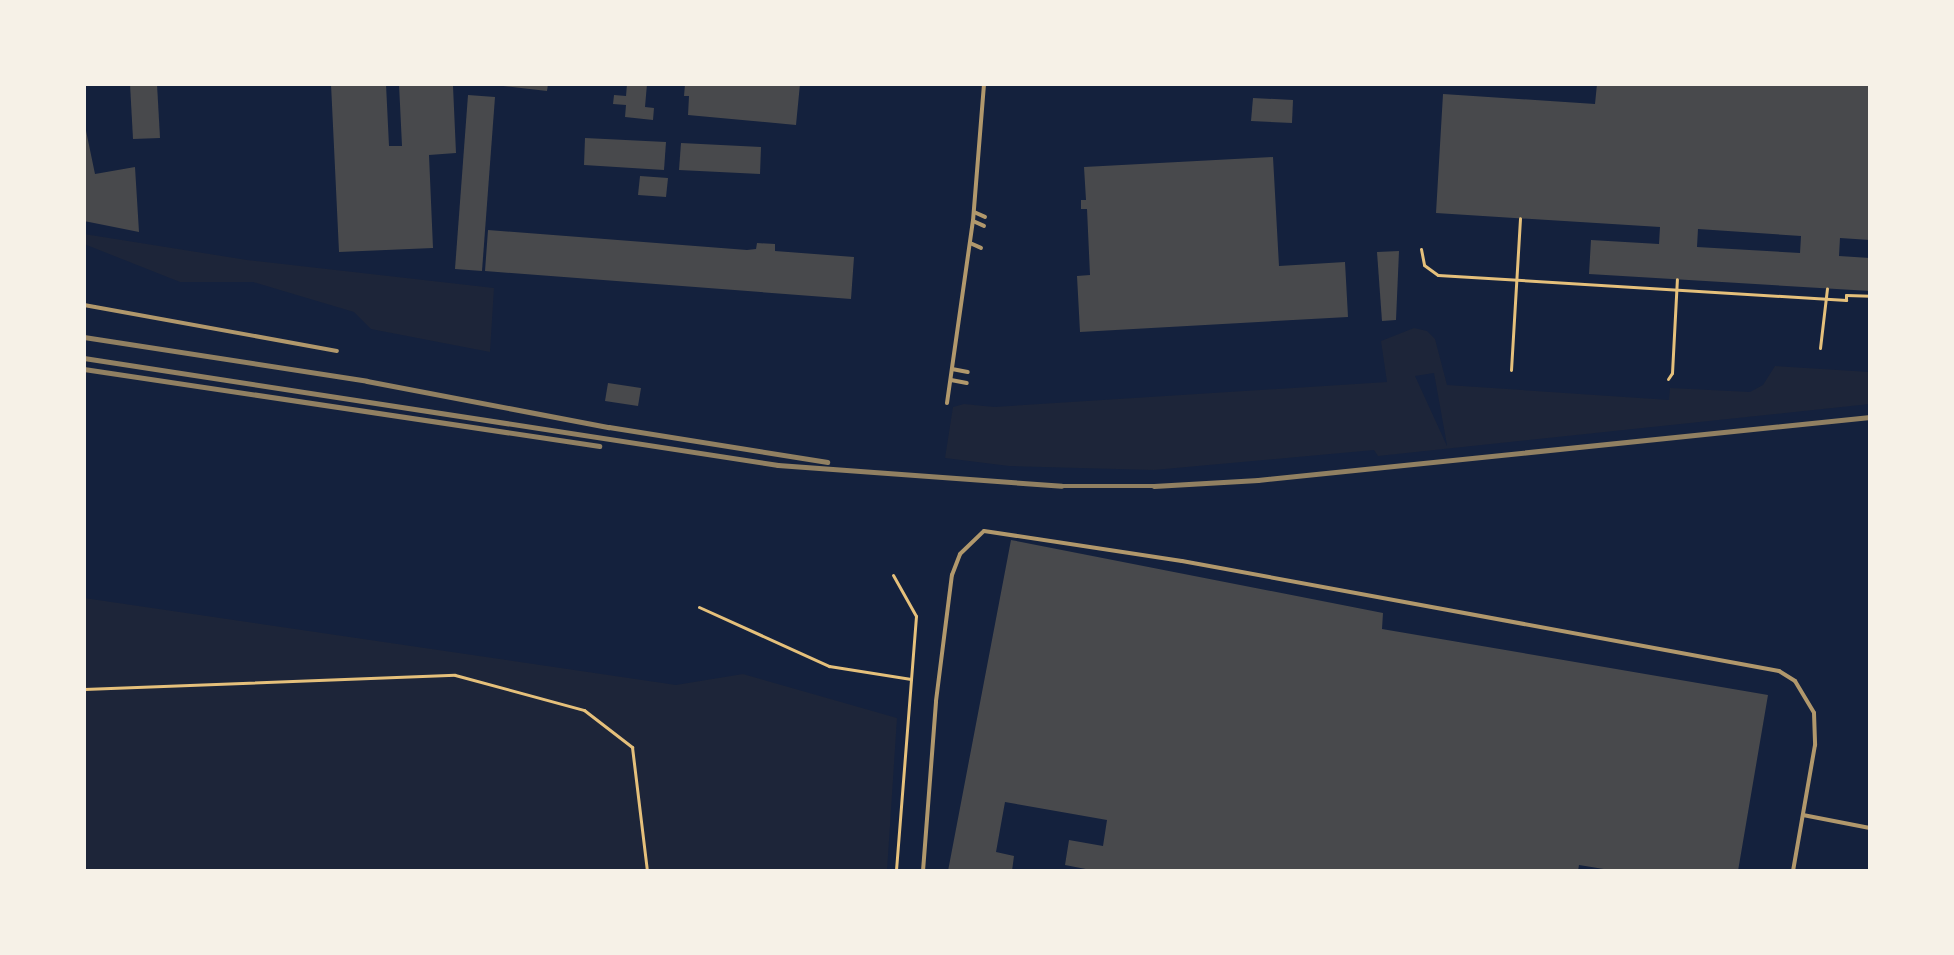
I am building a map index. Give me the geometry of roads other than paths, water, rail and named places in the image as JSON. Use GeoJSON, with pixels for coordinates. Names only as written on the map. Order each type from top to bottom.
{"type":"FeatureCollection","features":[{"type":"Feature","properties":{"kind":"lane"},"geometry":{"type":"LineString","coordinates":[[947,403],[973,221],[984,84]]}},
{"type":"Feature","properties":{"kind":"lane"},"geometry":{"type":"LineString","coordinates":[[974,212],[985,217]]}},
{"type":"Feature","properties":{"kind":"lane"},"geometry":{"type":"LineString","coordinates":[[973,221],[984,226]]}},
{"type":"Feature","properties":{"kind":"lane"},"geometry":{"type":"LineString","coordinates":[[970,243],[981,248]]}},
{"type":"Feature","properties":{"kind":"lane"},"geometry":{"type":"LineString","coordinates":[[84,305],[337,351]]}},
{"type":"Feature","properties":{"kind":"lane"},"geometry":{"type":"LineString","coordinates":[[952,369],[968,372]]}},
{"type":"Feature","properties":{"kind":"lane"},"geometry":{"type":"LineString","coordinates":[[951,380],[967,383]]}},
{"type":"Feature","properties":{"kind":"lane"},"geometry":{"type":"LineString","coordinates":[[923,871],[936,701],[952,575],[960,554],[984,531],[1182,561],[1779,671],[1795,681],[1814,713],[1815,745],[1793,871]]}},
{"type":"Feature","properties":{"kind":"lane"},"geometry":{"type":"LineString","coordinates":[[1803,815],[1870,828]]}},
{"type":"Feature","properties":{"kind":"railway"},"geometry":{"type":"LineString","coordinates":[[84,337],[367,381],[609,427],[827,462]]}},
{"type":"Feature","properties":{"kind":"railway"},"geometry":{"type":"LineString","coordinates":[[84,358],[778,465],[1061,486],[1154,486],[1258,480],[1870,417]]}},
{"type":"Feature","properties":{"kind":"railway"},"geometry":{"type":"LineString","coordinates":[[84,369],[599,446]]}}]}
